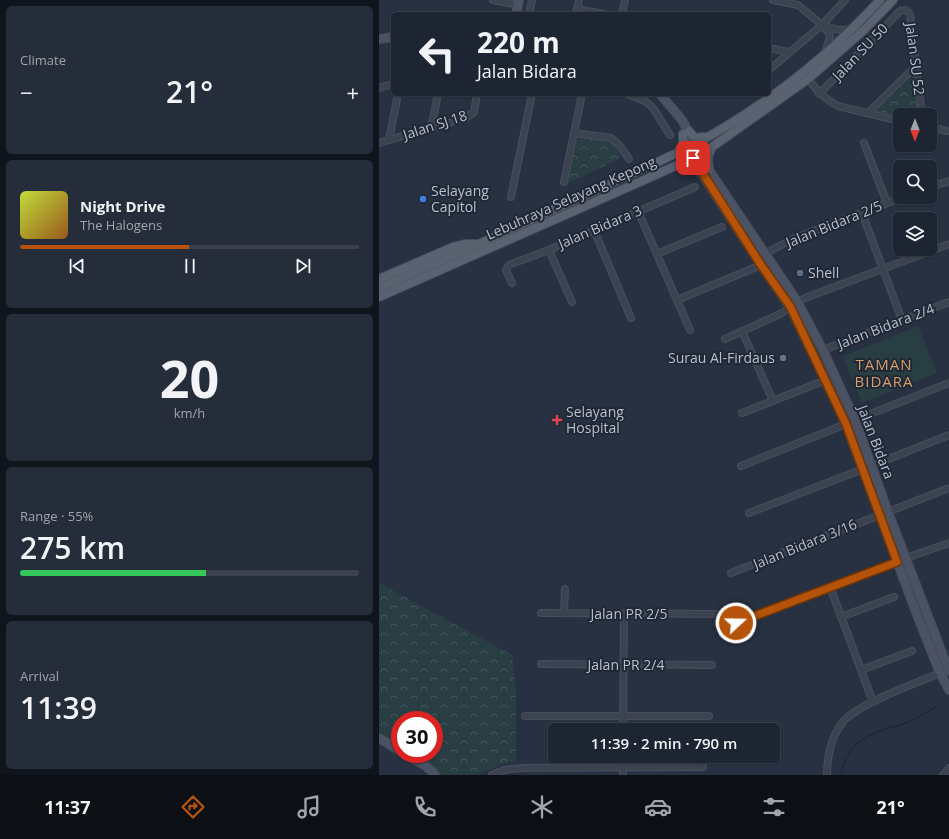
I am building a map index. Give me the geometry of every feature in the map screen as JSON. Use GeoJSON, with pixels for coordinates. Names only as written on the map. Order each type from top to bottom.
{"type":"FeatureCollection","features":[{"type":"Feature","properties":{"kind":"main road","name":"Lebuhraya Selayang Kepong"},"geometry":{"type":"LineString","coordinates":[[379,288],[479,244],[695,144],[755,108],[803,72],[852,29],[880,0]]}},
{"type":"Feature","properties":{"kind":"main road","name":"Lebuhraya Selayang Kepong"},"geometry":{"type":"LineString","coordinates":[[379,297],[697,156],[808,79],[864,30],[893,0]]}},
{"type":"Feature","properties":{"kind":"main road"},"geometry":{"type":"LineString","coordinates":[[379,39],[391,37]]}},
{"type":"Feature","properties":{"kind":"main road"},"geometry":{"type":"LineString","coordinates":[[662,96],[674,111],[686,133],[695,144],[697,156]]}},
{"type":"Feature","properties":{"kind":"main road"},"geometry":{"type":"LineString","coordinates":[[686,133],[695,138],[707,137]]}},
{"type":"Feature","properties":{"kind":"main road"},"geometry":{"type":"LineString","coordinates":[[686,133],[688,148],[697,156]]}},
{"type":"Feature","properties":{"kind":"main road"},"geometry":{"type":"LineString","coordinates":[[677,152],[683,146],[686,133]]}},
{"type":"Feature","properties":{"kind":"main road"},"geometry":{"type":"LineString","coordinates":[[677,165],[692,166],[706,172],[708,157],[712,147]]}},
{"type":"Feature","properties":{"kind":"main road","name":"Jalan Bidara"},"geometry":{"type":"LineString","coordinates":[[697,156],[761,265],[790,306],[826,380],[846,424],[897,562],[940,673],[949,690]]}},
{"type":"Feature","properties":{"kind":"main road","name":"Jalan Bidara"},"geometry":{"type":"LineString","coordinates":[[706,172],[766,253],[797,301],[823,350],[855,420],[888,512],[949,671]]}},
{"type":"Feature","properties":{"kind":"main road"},"geometry":{"type":"LineString","coordinates":[[379,279],[453,247],[479,244]]}},
{"type":"Feature","properties":{"kind":"main road"},"geometry":{"type":"LineString","coordinates":[[379,738],[391,745]]}},
{"type":"Feature","properties":{"kind":"main road"},"geometry":{"type":"LineString","coordinates":[[421,763],[435,775]]}},
{"type":"Feature","properties":{"kind":"street"},"geometry":{"type":"LineString","coordinates":[[493,0],[518,3]]}},
{"type":"Feature","properties":{"kind":"street"},"geometry":{"type":"LineString","coordinates":[[529,12],[532,0]]}},
{"type":"Feature","properties":{"kind":"street"},"geometry":{"type":"LineString","coordinates":[[577,11],[579,0]]}},
{"type":"Feature","properties":{"kind":"street"},"geometry":{"type":"LineString","coordinates":[[622,12],[625,0]]}},
{"type":"Feature","properties":{"kind":"street"},"geometry":{"type":"LineString","coordinates":[[773,0],[798,5],[822,25],[829,33],[830,37],[825,54]]}},
{"type":"Feature","properties":{"kind":"street"},"geometry":{"type":"LineString","coordinates":[[771,68],[822,25],[845,0]]}},
{"type":"Feature","properties":{"kind":"street","name":"Jalan SU 52"},"geometry":{"type":"LineString","coordinates":[[900,11],[906,10],[910,14],[922,108]]}},
{"type":"Feature","properties":{"kind":"street","name":"Jalan SU 50"},"geometry":{"type":"LineString","coordinates":[[819,94],[900,11]]}},
{"type":"Feature","properties":{"kind":"street"},"geometry":{"type":"LineString","coordinates":[[822,25],[843,31],[852,29]]}},
{"type":"Feature","properties":{"kind":"street"},"geometry":{"type":"LineString","coordinates":[[771,48],[789,52]]}},
{"type":"Feature","properties":{"kind":"street"},"geometry":{"type":"LineString","coordinates":[[868,113],[916,66]]}},
{"type":"Feature","properties":{"kind":"street"},"geometry":{"type":"LineString","coordinates":[[803,72],[819,94],[829,102],[838,106],[893,118]]}},
{"type":"Feature","properties":{"kind":"street"},"geometry":{"type":"LineString","coordinates":[[379,88],[391,85]]}},
{"type":"Feature","properties":{"kind":"street"},"geometry":{"type":"LineString","coordinates":[[389,140],[398,96]]}},
{"type":"Feature","properties":{"kind":"street"},"geometry":{"type":"LineString","coordinates":[[431,128],[437,96]]}},
{"type":"Feature","properties":{"kind":"street","name":"Jalan SJ 18"},"geometry":{"type":"LineString","coordinates":[[379,143],[466,118],[474,112],[477,96]]}},
{"type":"Feature","properties":{"kind":"street"},"geometry":{"type":"LineString","coordinates":[[511,197],[532,96]]}},
{"type":"Feature","properties":{"kind":"street"},"geometry":{"type":"LineString","coordinates":[[564,182],[582,96]]}},
{"type":"Feature","properties":{"kind":"street"},"geometry":{"type":"LineString","coordinates":[[632,96],[645,101],[653,108],[670,135]]}},
{"type":"Feature","properties":{"kind":"street"},"geometry":{"type":"LineString","coordinates":[[937,129],[947,131]]}},
{"type":"Feature","properties":{"kind":"street"},"geometry":{"type":"LineString","coordinates":[[574,133],[611,138],[619,145],[629,159]]}},
{"type":"Feature","properties":{"kind":"street"},"geometry":{"type":"LineString","coordinates":[[864,143],[887,203]]}},
{"type":"Feature","properties":{"kind":"street"},"geometry":{"type":"LineString","coordinates":[[937,185],[949,181]]}},
{"type":"Feature","properties":{"kind":"street","name":"Jalan Bidara 3"},"geometry":{"type":"LineString","coordinates":[[512,283],[506,268],[511,264],[549,250],[695,187]]}},
{"type":"Feature","properties":{"kind":"street","name":"Jalan Bidara 2/5"},"geometry":{"type":"LineString","coordinates":[[766,253],[795,238],[893,201]]}},
{"type":"Feature","properties":{"kind":"street"},"geometry":{"type":"LineString","coordinates":[[638,211],[690,330]]}},
{"type":"Feature","properties":{"kind":"street"},"geometry":{"type":"LineString","coordinates":[[861,212],[901,320]]}},
{"type":"Feature","properties":{"kind":"street"},"geometry":{"type":"LineString","coordinates":[[657,254],[722,227]]}},
{"type":"Feature","properties":{"kind":"street"},"geometry":{"type":"LineString","coordinates":[[594,230],[631,318]]}},
{"type":"Feature","properties":{"kind":"street"},"geometry":{"type":"LineString","coordinates":[[725,339],[780,314],[797,301],[949,244]]}},
{"type":"Feature","properties":{"kind":"street"},"geometry":{"type":"LineString","coordinates":[[549,250],[572,302]]}},
{"type":"Feature","properties":{"kind":"street"},"geometry":{"type":"LineString","coordinates":[[677,300],[763,264],[766,253]]}},
{"type":"Feature","properties":{"kind":"street","name":"Jalan Bidara 2/4"},"geometry":{"type":"LineString","coordinates":[[823,350],[949,302]]}},
{"type":"Feature","properties":{"kind":"street"},"geometry":{"type":"LineString","coordinates":[[742,331],[773,401]]}},
{"type":"Feature","properties":{"kind":"street"},"geometry":{"type":"LineString","coordinates":[[742,414],[826,380]]}},
{"type":"Feature","properties":{"kind":"street"},"geometry":{"type":"LineString","coordinates":[[855,420],[949,383]]}},
{"type":"Feature","properties":{"kind":"street"},"geometry":{"type":"LineString","coordinates":[[741,466],[846,424]]}},
{"type":"Feature","properties":{"kind":"street"},"geometry":{"type":"LineString","coordinates":[[871,466],[949,435]]}},
{"type":"Feature","properties":{"kind":"street"},"geometry":{"type":"LineString","coordinates":[[749,514],[863,469]]}},
{"type":"Feature","properties":{"kind":"street","name":"Jalan Bidara 3/16"},"geometry":{"type":"LineString","coordinates":[[731,573],[949,488]]}},
{"type":"Feature","properties":{"kind":"street"},"geometry":{"type":"LineString","coordinates":[[906,558],[949,542]]}},
{"type":"Feature","properties":{"kind":"street"},"geometry":{"type":"LineString","coordinates":[[736,623],[897,562]]}},
{"type":"Feature","properties":{"kind":"street"},"geometry":{"type":"LineString","coordinates":[[830,587],[873,702]]}},
{"type":"Feature","properties":{"kind":"street"},"geometry":{"type":"LineString","coordinates":[[565,589],[565,613]]}},
{"type":"Feature","properties":{"kind":"street"},"geometry":{"type":"LineString","coordinates":[[841,617],[894,598]]}},
{"type":"Feature","properties":{"kind":"street","name":"Jalan PR 2/5"},"geometry":{"type":"LineString","coordinates":[[541,613],[718,614]]}},
{"type":"Feature","properties":{"kind":"street"},"geometry":{"type":"LineString","coordinates":[[623,723],[624,614]]}},
{"type":"Feature","properties":{"kind":"street"},"geometry":{"type":"LineString","coordinates":[[861,670],[912,651]]}},
{"type":"Feature","properties":{"kind":"street","name":"Jalan PR 2/4"},"geometry":{"type":"LineString","coordinates":[[541,664],[712,665]]}},
{"type":"Feature","properties":{"kind":"street"},"geometry":{"type":"LineString","coordinates":[[827,775],[827,764],[831,746],[841,724],[847,717],[873,702],[940,673]]}},
{"type":"Feature","properties":{"kind":"street"},"geometry":{"type":"LineString","coordinates":[[525,716],[709,716]]}},
{"type":"Feature","properties":{"kind":"street"},"geometry":{"type":"LineString","coordinates":[[623,763],[623,775]]}},
{"type":"Feature","properties":{"kind":"street"},"geometry":{"type":"LineString","coordinates":[[492,775],[504,770],[521,768],[703,767]]}},
{"type":"Feature","properties":{"kind":"street"},"geometry":{"type":"LineString","coordinates":[[943,775],[949,768]]}},
{"type":"Feature","properties":{"kind":"green space"},"geometry":{"type":"Polygon","coordinates":[[[914,75],[917,108],[893,108],[893,115],[876,111],[914,75]]]}},
{"type":"Feature","properties":{"kind":"green space"},"geometry":{"type":"Polygon","coordinates":[[[582,137],[609,142],[614,145],[621,158],[567,184],[576,143],[578,139],[582,137]]]}},
{"type":"Feature","properties":{"kind":"green space"},"geometry":{"type":"Polygon","coordinates":[[[918,326],[937,373],[862,403],[843,356],[918,326]]]}},
{"type":"Feature","properties":{"kind":"green space"},"geometry":{"type":"Polygon","coordinates":[[[379,583],[512,655],[516,689],[516,761],[502,764],[476,775],[442,775],[425,763],[443,763],[443,711],[391,711],[391,741],[379,734],[379,583]]]}},
{"type":"Feature","properties":{"kind":"waterway"},"geometry":{"type":"LineString","coordinates":[[841,775],[846,758],[855,745],[869,736],[910,721],[936,707]]}},
{"type":"Feature","properties":{"kind":"place","name":"Selayang Capitol"},"geometry":{"type":"Point","coordinates":[423,199]}},
{"type":"Feature","properties":{"kind":"place","name":"Shell"},"geometry":{"type":"Point","coordinates":[800,273]}},
{"type":"Feature","properties":{"kind":"place","name":"Surau Al-Firdaus"},"geometry":{"type":"Point","coordinates":[783,358]}},
{"type":"Feature","properties":{"kind":"place","name":"Selayang Hospital"},"geometry":{"type":"Point","coordinates":[557,420]}},
{"type":"Feature","properties":{"kind":"district","name":"TAMAN BIDARA"},"geometry":{"type":"Point","coordinates":[884,374]}},
{"type":"Feature","properties":{"kind":"route"},"geometry":{"type":"LineString","coordinates":[[693,158],[761,265],[790,306],[846,424],[897,562],[736,623]]}}]}
